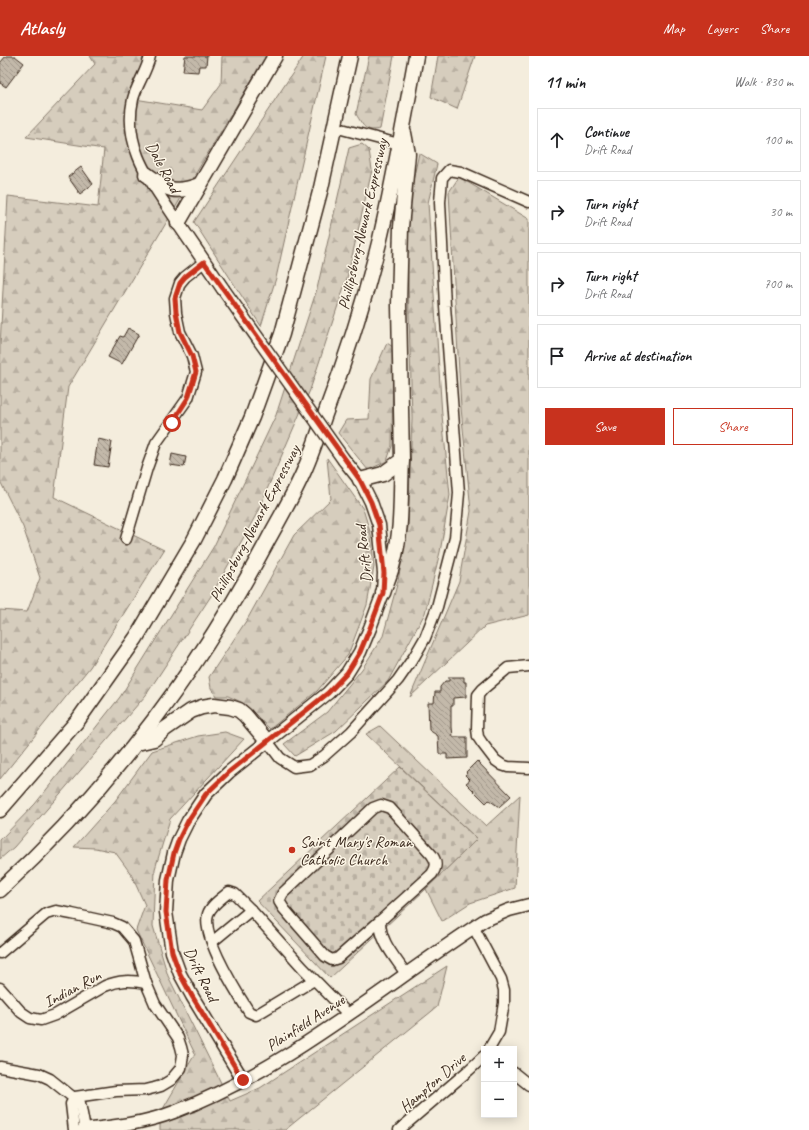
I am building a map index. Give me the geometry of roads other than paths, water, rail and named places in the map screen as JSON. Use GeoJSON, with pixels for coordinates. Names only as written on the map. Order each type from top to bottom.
{"type":"FeatureCollection","features":[{"type":"Feature","properties":{"kind":"highway"},"geometry":{"type":"LineString","coordinates":[[178,223],[275,56]]}},
{"type":"Feature","properties":{"kind":"highway"},"geometry":{"type":"LineString","coordinates":[[0,810],[78,720],[136,638],[190,547],[225,479],[252,417],[282,334],[321,188],[350,56]]}},
{"type":"Feature","properties":{"kind":"highway","name":"Phillipsburg-Newark Expressway"},"geometry":{"type":"LineString","coordinates":[[0,890],[74,817],[137,743],[181,684],[248,578],[304,472],[338,380],[370,276],[388,201],[416,56]]}},
{"type":"Feature","properties":{"kind":"highway"},"geometry":{"type":"LineString","coordinates":[[383,593],[394,563],[397,545],[402,460],[399,305],[402,227],[408,154],[403,127]]}},
{"type":"Feature","properties":{"kind":"highway"},"geometry":{"type":"LineString","coordinates":[[146,174],[162,186],[170,189],[184,191],[199,185]]}},
{"type":"Feature","properties":{"kind":"highway"},"geometry":{"type":"LineString","coordinates":[[360,480],[383,474],[402,460]]}},
{"type":"Feature","properties":{"kind":"highway"},"geometry":{"type":"LineString","coordinates":[[137,743],[154,739],[165,729],[191,712],[214,705],[223,705],[239,710],[267,741]]}},
{"type":"Feature","properties":{"kind":"main road","name":"Dale Road"},"geometry":{"type":"LineString","coordinates":[[178,223],[204,262]]}},
{"type":"Feature","properties":{"kind":"main road","name":"Drift Road"},"geometry":{"type":"LineString","coordinates":[[204,262],[344,460],[360,480],[371,502],[379,525],[384,573],[383,593],[360,652],[347,673],[328,693],[229,772],[206,794],[196,807],[179,839],[174,853],[166,895],[166,912],[172,952],[180,974],[192,996],[243,1080]]}},
{"type":"Feature","properties":{"kind":"main road","name":"Plainfield Avenue"},"geometry":{"type":"LineString","coordinates":[[84,1130],[142,1121],[174,1112],[243,1080],[307,1042],[485,920],[509,910],[529,905]]}},
{"type":"Feature","properties":{"kind":"street","name":"Dale Road"},"geometry":{"type":"LineString","coordinates":[[150,56],[148,65],[134,97],[131,111],[134,149],[146,174],[178,223]]}},
{"type":"Feature","properties":{"kind":"street"},"geometry":{"type":"LineString","coordinates":[[334,127],[399,144]]}},
{"type":"Feature","properties":{"kind":"street"},"geometry":{"type":"LineString","coordinates":[[267,741],[280,758],[294,767],[310,765],[324,756],[351,732],[398,680],[425,638],[437,607],[455,538],[459,494],[445,306],[440,202],[442,178],[449,170],[461,172],[529,202]]}},
{"type":"Feature","properties":{"kind":"street"},"geometry":{"type":"LineString","coordinates":[[126,539],[156,443],[188,398],[196,372],[192,356],[180,332],[175,298],[180,283],[185,277],[204,262]]}},
{"type":"Feature","properties":{"kind":"street"},"geometry":{"type":"LineString","coordinates":[[529,666],[508,668],[483,689],[478,695],[477,716],[478,737],[495,760],[508,767],[529,768]]}},
{"type":"Feature","properties":{"kind":"street"},"geometry":{"type":"LineString","coordinates":[[380,921],[338,958],[332,960],[328,959],[320,950],[284,909],[279,900],[283,893],[373,808],[381,805],[390,808],[432,855],[436,864],[432,874],[380,921],[380,928],[383,938],[406,974]]}},
{"type":"Feature","properties":{"kind":"street"},"geometry":{"type":"LineString","coordinates":[[314,980],[256,1015],[249,1012],[224,969],[212,942],[208,927],[208,915],[215,903],[229,892],[235,894],[314,980],[348,1014]]}},
{"type":"Feature","properties":{"kind":"street"},"geometry":{"type":"LineString","coordinates":[[212,942],[250,910]]}},
{"type":"Feature","properties":{"kind":"street"},"geometry":{"type":"LineString","coordinates":[[0,953],[46,914],[56,912],[72,914],[113,923],[122,927],[134,941],[146,983],[155,1004],[178,1038],[183,1055],[181,1068],[171,1080],[161,1086],[146,1090],[116,1091],[75,1097],[70,1104],[74,1130]]}},
{"type":"Feature","properties":{"kind":"street"},"geometry":{"type":"LineString","coordinates":[[474,928],[499,973],[504,990],[504,1003],[499,1032],[491,1046]]}},
{"type":"Feature","properties":{"kind":"street","name":"Indian Run"},"geometry":{"type":"LineString","coordinates":[[0,988],[21,1012],[30,1018],[42,1020],[56,1015],[114,982],[126,980],[146,983]]}},
{"type":"Feature","properties":{"kind":"street","name":"Hampton Drive"},"geometry":{"type":"LineString","coordinates":[[399,1130],[481,1059]]}},
{"type":"Feature","properties":{"kind":"street"},"geometry":{"type":"LineString","coordinates":[[0,1067],[39,1074],[50,1078],[75,1097],[80,1103],[84,1130]]}},
{"type":"Feature","properties":{"kind":"street"},"geometry":{"type":"LineString","coordinates":[[517,1075],[529,1085]]}},
{"type":"Feature","properties":{"kind":"place","name":"Saint Mary's Roman Catholic Church"},"geometry":{"type":"Point","coordinates":[292,850]}}]}
